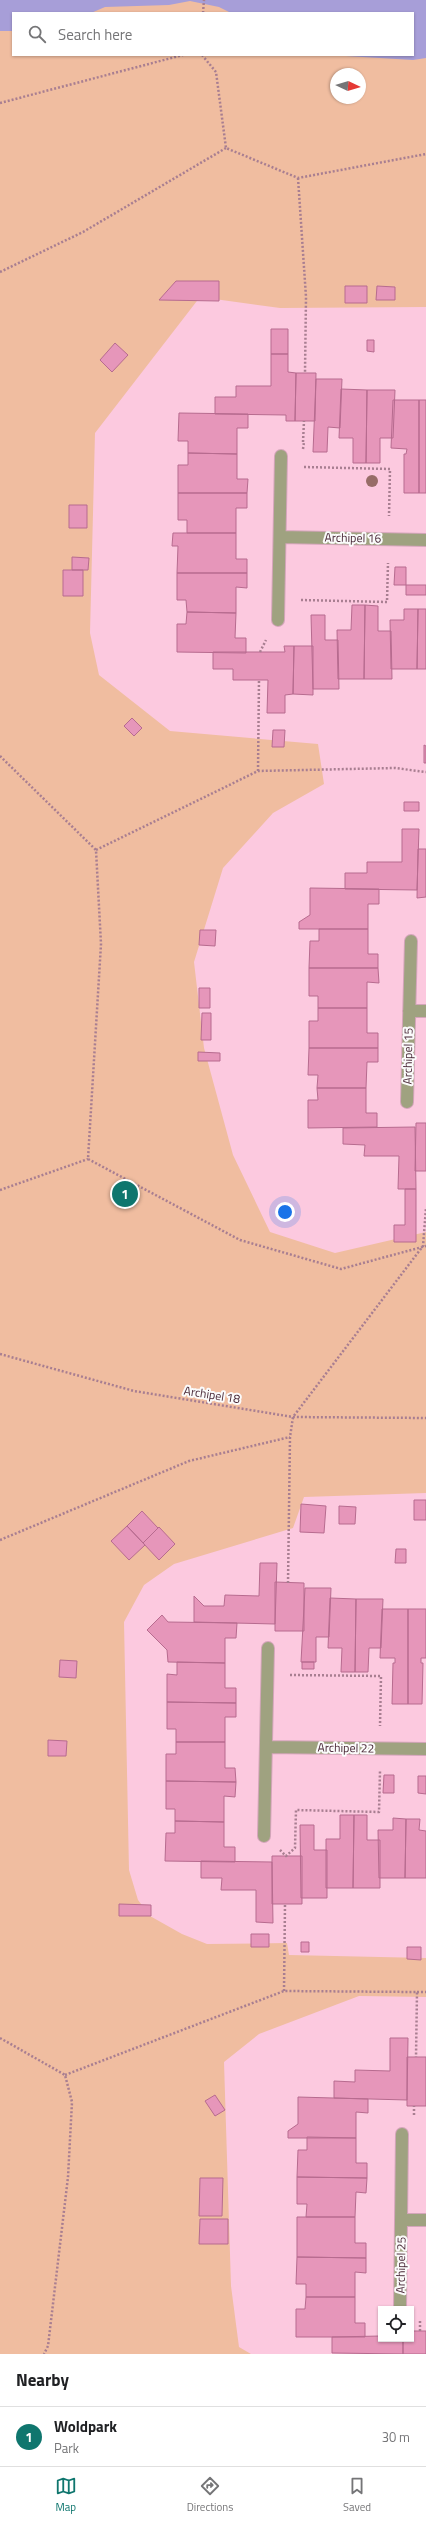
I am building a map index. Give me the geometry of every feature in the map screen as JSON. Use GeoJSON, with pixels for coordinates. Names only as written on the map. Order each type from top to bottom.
{"type":"FeatureCollection","features":[{"type":"Feature","properties":{"kind":"street"},"geometry":{"type":"LineString","coordinates":[[278,620],[281,456]]}},
{"type":"Feature","properties":{"kind":"street","name":"Archipel 16"},"geometry":{"type":"LineString","coordinates":[[280,537],[426,540]]}},
{"type":"Feature","properties":{"kind":"street","name":"Archipel 15"},"geometry":{"type":"LineString","coordinates":[[407,1102],[411,941]]}},
{"type":"Feature","properties":{"kind":"street","name":"Archipel 15"},"geometry":{"type":"LineString","coordinates":[[409,1011],[426,1011]]}},
{"type":"Feature","properties":{"kind":"street"},"geometry":{"type":"LineString","coordinates":[[264,1836],[268,1648]]}},
{"type":"Feature","properties":{"kind":"street","name":"Archipel 22"},"geometry":{"type":"LineString","coordinates":[[266,1747],[426,1750]]}},
{"type":"Feature","properties":{"kind":"street","name":"Archipel 25"},"geometry":{"type":"LineString","coordinates":[[400,2306],[402,2134]]}},
{"type":"Feature","properties":{"kind":"street","name":"Archipel 25"},"geometry":{"type":"LineString","coordinates":[[402,2220],[426,2220]]}},
{"type":"Feature","properties":{"kind":"path"},"geometry":{"type":"LineString","coordinates":[[203,12],[204,0]]}},
{"type":"Feature","properties":{"kind":"path"},"geometry":{"type":"LineString","coordinates":[[0,103],[179,56]]}},
{"type":"Feature","properties":{"kind":"path"},"geometry":{"type":"LineString","coordinates":[[203,56],[216,72],[226,148]]}},
{"type":"Feature","properties":{"kind":"path"},"geometry":{"type":"LineString","coordinates":[[226,148],[298,178],[426,154]]}},
{"type":"Feature","properties":{"kind":"path"},"geometry":{"type":"LineString","coordinates":[[0,272],[83,232],[226,148]]}},
{"type":"Feature","properties":{"kind":"path"},"geometry":{"type":"LineString","coordinates":[[298,178],[306,297],[305,373]]}},
{"type":"Feature","properties":{"kind":"path"},"geometry":{"type":"LineString","coordinates":[[258,771],[259,680]]}},
{"type":"Feature","properties":{"kind":"path"},"geometry":{"type":"LineString","coordinates":[[0,756],[96,850],[101,944],[88,1159]]}},
{"type":"Feature","properties":{"kind":"path"},"geometry":{"type":"LineString","coordinates":[[96,850],[258,771],[395,768],[426,772]]}},
{"type":"Feature","properties":{"kind":"path"},"geometry":{"type":"LineString","coordinates":[[0,1190],[88,1159],[240,1240],[341,1269],[425,1246]]}},
{"type":"Feature","properties":{"kind":"path"},"geometry":{"type":"LineString","coordinates":[[288,1583],[290,1437],[293,1418],[425,1246],[426,1208]]}},
{"type":"Feature","properties":{"kind":"path","name":"Archipel 18"},"geometry":{"type":"LineString","coordinates":[[0,1354],[134,1391],[293,1418],[426,1418]]}},
{"type":"Feature","properties":{"kind":"path"},"geometry":{"type":"LineString","coordinates":[[0,1540],[189,1461],[290,1437]]}},
{"type":"Feature","properties":{"kind":"path"},"geometry":{"type":"LineString","coordinates":[[284,1991],[285,1904]]}},
{"type":"Feature","properties":{"kind":"path"},"geometry":{"type":"LineString","coordinates":[[65,2075],[284,1991],[426,1992]]}},
{"type":"Feature","properties":{"kind":"path"},"geometry":{"type":"LineString","coordinates":[[416,2057],[417,1992]]}},
{"type":"Feature","properties":{"kind":"path"},"geometry":{"type":"LineString","coordinates":[[0,2038],[65,2075],[72,2102],[68,2177],[48,2346],[44,2354]]}},
{"type":"Feature","properties":{"kind":"shaded area"},"geometry":{"type":"Polygon","coordinates":[[[0,0],[426,0],[426,307],[280,308],[200,297],[95,433],[90,633],[99,675],[170,731],[318,744],[324,784],[273,813],[223,868],[194,962],[204,1048],[233,1155],[270,1232],[335,1253],[426,1232],[426,1493],[304,1497],[293,1528],[174,1564],[144,1585],[124,1622],[129,1870],[138,1900],[150,1916],[182,1934],[207,1944],[287,1943],[289,1955],[426,1958],[426,1997],[359,1996],[259,2034],[224,2062],[231,2286],[239,2347],[251,2354],[0,2354],[0,0]]]}},
{"type":"Feature","properties":{"kind":"shaded area"},"geometry":{"type":"Polygon","coordinates":[[[0,0],[426,0],[426,58],[413,60],[346,56],[414,56],[414,12],[229,12],[219,7],[190,1],[169,5],[105,7],[93,12],[12,12],[12,31],[0,31],[0,0]]]}},
{"type":"Feature","properties":{"kind":"building"},"geometry":{"type":"Polygon","coordinates":[[[176,281],[219,281],[219,301],[159,300],[176,281]]]}},
{"type":"Feature","properties":{"kind":"building"},"geometry":{"type":"Polygon","coordinates":[[[345,286],[367,286],[367,303],[345,303],[345,286]]]}},
{"type":"Feature","properties":{"kind":"building"},"geometry":{"type":"Polygon","coordinates":[[[377,286],[395,287],[395,300],[376,300],[377,286]]]}},
{"type":"Feature","properties":{"kind":"building"},"geometry":{"type":"Polygon","coordinates":[[[271,329],[288,329],[288,354],[271,354],[271,329]]]}},
{"type":"Feature","properties":{"kind":"building"},"geometry":{"type":"Polygon","coordinates":[[[367,340],[374,340],[374,352],[367,351],[367,340]]]}},
{"type":"Feature","properties":{"kind":"building"},"geometry":{"type":"Polygon","coordinates":[[[115,343],[128,355],[112,372],[100,360],[115,343]]]}},
{"type":"Feature","properties":{"kind":"building"},"geometry":{"type":"Polygon","coordinates":[[[271,354],[288,354],[288,372],[296,373],[295,421],[286,421],[286,415],[215,414],[215,397],[236,397],[236,386],[271,386],[271,354]]]}},
{"type":"Feature","properties":{"kind":"building"},"geometry":{"type":"Polygon","coordinates":[[[296,373],[316,373],[315,421],[295,421],[296,373]]]}},
{"type":"Feature","properties":{"kind":"building"},"geometry":{"type":"Polygon","coordinates":[[[316,379],[342,379],[340,428],[328,427],[327,452],[313,452],[316,379]]]}},
{"type":"Feature","properties":{"kind":"building"},"geometry":{"type":"Polygon","coordinates":[[[341,389],[367,390],[366,463],[353,463],[353,438],[339,438],[341,389]]]}},
{"type":"Feature","properties":{"kind":"building"},"geometry":{"type":"Polygon","coordinates":[[[367,390],[395,390],[393,438],[380,438],[380,463],[366,463],[367,390]]]}},
{"type":"Feature","properties":{"kind":"building"},"geometry":{"type":"Polygon","coordinates":[[[393,400],[419,400],[419,493],[404,493],[404,454],[406,454],[407,449],[391,448],[393,400]]]}},
{"type":"Feature","properties":{"kind":"building"},"geometry":{"type":"Polygon","coordinates":[[[419,400],[426,400],[426,493],[419,493],[419,400]]]}},
{"type":"Feature","properties":{"kind":"building"},"geometry":{"type":"Polygon","coordinates":[[[179,413],[248,414],[248,428],[237,428],[237,454],[188,453],[188,441],[178,441],[179,413]]]}},
{"type":"Feature","properties":{"kind":"building"},"geometry":{"type":"Polygon","coordinates":[[[188,453],[237,454],[237,479],[248,479],[247,493],[178,493],[178,465],[188,465],[188,453]]]}},
{"type":"Feature","properties":{"kind":"building"},"geometry":{"type":"Polygon","coordinates":[[[178,493],[247,493],[247,508],[236,508],[236,533],[187,533],[187,520],[178,520],[178,493]]]}},
{"type":"Feature","properties":{"kind":"building"},"geometry":{"type":"Polygon","coordinates":[[[69,505],[87,505],[87,528],[69,528],[69,505]]]}},
{"type":"Feature","properties":{"kind":"building"},"geometry":{"type":"Polygon","coordinates":[[[173,533],[236,533],[236,559],[247,559],[247,573],[177,573],[178,546],[172,546],[173,533]]]}},
{"type":"Feature","properties":{"kind":"building"},"geometry":{"type":"Polygon","coordinates":[[[72,557],[89,558],[88,570],[72,570],[72,557]]]}},
{"type":"Feature","properties":{"kind":"building"},"geometry":{"type":"Polygon","coordinates":[[[395,567],[406,567],[406,585],[394,585],[395,567]]]}},
{"type":"Feature","properties":{"kind":"building"},"geometry":{"type":"Polygon","coordinates":[[[63,570],[83,570],[83,596],[63,596],[63,570]]]}},
{"type":"Feature","properties":{"kind":"building"},"geometry":{"type":"Polygon","coordinates":[[[177,573],[247,573],[247,588],[236,587],[236,613],[187,612],[186,600],[177,600],[177,573]]]}},
{"type":"Feature","properties":{"kind":"building"},"geometry":{"type":"Polygon","coordinates":[[[406,585],[426,585],[426,595],[406,595],[406,585]]]}},
{"type":"Feature","properties":{"kind":"building"},"geometry":{"type":"Polygon","coordinates":[[[352,605],[365,605],[364,679],[338,679],[337,630],[351,630],[352,605]]]}},
{"type":"Feature","properties":{"kind":"building"},"geometry":{"type":"Polygon","coordinates":[[[365,605],[378,606],[378,631],[391,631],[392,679],[364,679],[365,605]]]}},
{"type":"Feature","properties":{"kind":"building"},"geometry":{"type":"Polygon","coordinates":[[[404,609],[418,609],[417,669],[391,669],[390,620],[404,620],[404,609]]]}},
{"type":"Feature","properties":{"kind":"building"},"geometry":{"type":"Polygon","coordinates":[[[418,609],[426,609],[426,669],[417,669],[418,609]]]}},
{"type":"Feature","properties":{"kind":"building"},"geometry":{"type":"Polygon","coordinates":[[[187,612],[236,613],[235,638],[246,638],[246,653],[177,652],[177,624],[186,624],[187,612]]]}},
{"type":"Feature","properties":{"kind":"building"},"geometry":{"type":"Polygon","coordinates":[[[311,615],[325,615],[325,640],[338,640],[339,689],[313,689],[311,615]]]}},
{"type":"Feature","properties":{"kind":"building"},"geometry":{"type":"Polygon","coordinates":[[[284,646],[294,646],[293,694],[285,695],[285,713],[267,713],[268,680],[233,680],[233,669],[213,669],[213,652],[285,652],[284,646]]]}},
{"type":"Feature","properties":{"kind":"building"},"geometry":{"type":"Polygon","coordinates":[[[294,646],[313,646],[313,695],[293,694],[294,646]]]}},
{"type":"Feature","properties":{"kind":"building"},"geometry":{"type":"Polygon","coordinates":[[[132,718],[142,728],[134,736],[124,726],[132,718]]]}},
{"type":"Feature","properties":{"kind":"building"},"geometry":{"type":"Polygon","coordinates":[[[273,730],[285,730],[284,747],[272,747],[273,730]]]}},
{"type":"Feature","properties":{"kind":"building"},"geometry":{"type":"Polygon","coordinates":[[[424,745],[426,746],[426,763],[424,763],[424,745]]]}},
{"type":"Feature","properties":{"kind":"building"},"geometry":{"type":"Polygon","coordinates":[[[404,802],[419,802],[419,811],[404,811],[404,802]]]}},
{"type":"Feature","properties":{"kind":"building"},"geometry":{"type":"Polygon","coordinates":[[[402,829],[419,829],[417,890],[345,889],[345,873],[367,873],[367,862],[402,862],[402,829]]]}},
{"type":"Feature","properties":{"kind":"building"},"geometry":{"type":"Polygon","coordinates":[[[418,849],[426,849],[426,897],[417,898],[418,849]]]}},
{"type":"Feature","properties":{"kind":"building"},"geometry":{"type":"Polygon","coordinates":[[[310,888],[379,889],[379,904],[368,904],[368,929],[299,929],[299,922],[310,915],[310,888]]]}},
{"type":"Feature","properties":{"kind":"building"},"geometry":{"type":"Polygon","coordinates":[[[319,929],[368,929],[368,954],[378,954],[378,968],[309,968],[310,941],[319,941],[319,929]]]}},
{"type":"Feature","properties":{"kind":"building"},"geometry":{"type":"Polygon","coordinates":[[[200,930],[216,930],[215,946],[199,945],[200,930]]]}},
{"type":"Feature","properties":{"kind":"building"},"geometry":{"type":"Polygon","coordinates":[[[309,968],[378,968],[379,983],[367,982],[367,1008],[318,1008],[318,996],[309,996],[309,968]]]}},
{"type":"Feature","properties":{"kind":"building"},"geometry":{"type":"Polygon","coordinates":[[[199,988],[210,988],[210,1008],[199,1008],[199,988]]]}},
{"type":"Feature","properties":{"kind":"building"},"geometry":{"type":"Polygon","coordinates":[[[318,1008],[367,1008],[367,1033],[378,1033],[378,1048],[309,1048],[309,1021],[318,1021],[318,1008]]]}},
{"type":"Feature","properties":{"kind":"building"},"geometry":{"type":"Polygon","coordinates":[[[202,1013],[211,1013],[211,1040],[201,1040],[202,1013]]]}},
{"type":"Feature","properties":{"kind":"building"},"geometry":{"type":"Polygon","coordinates":[[[309,1048],[378,1048],[378,1062],[367,1062],[366,1088],[317,1088],[318,1075],[308,1075],[309,1048]]]}},
{"type":"Feature","properties":{"kind":"building"},"geometry":{"type":"Polygon","coordinates":[[[198,1052],[220,1053],[220,1061],[198,1061],[198,1052]]]}},
{"type":"Feature","properties":{"kind":"building"},"geometry":{"type":"Polygon","coordinates":[[[317,1088],[366,1088],[366,1113],[377,1113],[377,1127],[308,1128],[308,1100],[318,1100],[317,1088]]]}},
{"type":"Feature","properties":{"kind":"building"},"geometry":{"type":"Polygon","coordinates":[[[416,1123],[426,1123],[426,1171],[415,1171],[416,1123]]]}},
{"type":"Feature","properties":{"kind":"building"},"geometry":{"type":"Polygon","coordinates":[[[415,1127],[416,1189],[398,1189],[399,1156],[364,1156],[365,1145],[343,1144],[343,1128],[415,1127]]]}},
{"type":"Feature","properties":{"kind":"building"},"geometry":{"type":"Polygon","coordinates":[[[405,1189],[416,1189],[416,1242],[394,1242],[394,1225],[405,1225],[405,1189]]]}},
{"type":"Feature","properties":{"kind":"building"},"geometry":{"type":"Polygon","coordinates":[[[414,1500],[426,1500],[426,1520],[414,1520],[414,1500]]]}},
{"type":"Feature","properties":{"kind":"building"},"geometry":{"type":"Polygon","coordinates":[[[301,1504],[326,1506],[324,1533],[300,1532],[301,1504]]]}},
{"type":"Feature","properties":{"kind":"building"},"geometry":{"type":"Polygon","coordinates":[[[339,1506],[356,1507],[355,1524],[339,1524],[339,1506]]]}},
{"type":"Feature","properties":{"kind":"building"},"geometry":{"type":"Polygon","coordinates":[[[142,1511],[158,1528],[143,1543],[127,1526],[142,1511]]]}},
{"type":"Feature","properties":{"kind":"building"},"geometry":{"type":"Polygon","coordinates":[[[127,1526],[145,1545],[129,1560],[111,1541],[127,1526]]]}},
{"type":"Feature","properties":{"kind":"building"},"geometry":{"type":"Polygon","coordinates":[[[159,1527],[175,1544],[159,1560],[143,1543],[159,1527]]]}},
{"type":"Feature","properties":{"kind":"building"},"geometry":{"type":"Polygon","coordinates":[[[396,1549],[406,1549],[406,1563],[395,1563],[396,1549]]]}},
{"type":"Feature","properties":{"kind":"building"},"geometry":{"type":"Polygon","coordinates":[[[260,1563],[277,1563],[275,1624],[194,1622],[194,1596],[204,1606],[224,1606],[225,1595],[259,1596],[260,1563]]]}},
{"type":"Feature","properties":{"kind":"building"},"geometry":{"type":"Polygon","coordinates":[[[275,1582],[304,1583],[304,1631],[275,1631],[275,1582]]]}},
{"type":"Feature","properties":{"kind":"building"},"geometry":{"type":"Polygon","coordinates":[[[305,1588],[331,1588],[329,1637],[316,1637],[316,1662],[301,1662],[305,1588]]]}},
{"type":"Feature","properties":{"kind":"building"},"geometry":{"type":"Polygon","coordinates":[[[330,1598],[356,1599],[355,1672],[341,1672],[342,1648],[328,1648],[330,1598]]]}},
{"type":"Feature","properties":{"kind":"building"},"geometry":{"type":"Polygon","coordinates":[[[356,1599],[383,1599],[381,1648],[369,1648],[368,1672],[355,1672],[356,1599]]]}},
{"type":"Feature","properties":{"kind":"building"},"geometry":{"type":"Polygon","coordinates":[[[382,1609],[408,1609],[408,1704],[392,1704],[393,1663],[395,1663],[395,1658],[380,1658],[382,1609]]]}},
{"type":"Feature","properties":{"kind":"building"},"geometry":{"type":"Polygon","coordinates":[[[408,1609],[426,1609],[426,1658],[421,1658],[421,1663],[423,1663],[422,1704],[408,1704],[408,1609]]]}},
{"type":"Feature","properties":{"kind":"building"},"geometry":{"type":"Polygon","coordinates":[[[162,1615],[168,1622],[237,1623],[236,1638],[225,1638],[225,1663],[168,1662],[167,1650],[147,1630],[162,1615]]]}},
{"type":"Feature","properties":{"kind":"building"},"geometry":{"type":"Polygon","coordinates":[[[60,1660],[77,1661],[76,1678],[59,1677],[60,1660]]]}},
{"type":"Feature","properties":{"kind":"building"},"geometry":{"type":"Polygon","coordinates":[[[177,1662],[225,1663],[225,1688],[236,1688],[236,1703],[167,1702],[167,1674],[177,1675],[177,1662]]]}},
{"type":"Feature","properties":{"kind":"building"},"geometry":{"type":"Polygon","coordinates":[[[302,1662],[314,1662],[314,1669],[302,1669],[302,1662]]]}},
{"type":"Feature","properties":{"kind":"building"},"geometry":{"type":"Polygon","coordinates":[[[167,1702],[236,1703],[236,1717],[225,1717],[225,1742],[176,1742],[176,1729],[167,1729],[167,1702]]]}},
{"type":"Feature","properties":{"kind":"building"},"geometry":{"type":"Polygon","coordinates":[[[48,1740],[67,1741],[66,1756],[48,1756],[48,1740]]]}},
{"type":"Feature","properties":{"kind":"building"},"geometry":{"type":"Polygon","coordinates":[[[176,1742],[225,1742],[225,1768],[235,1768],[236,1782],[166,1781],[166,1754],[176,1754],[176,1742]]]}},
{"type":"Feature","properties":{"kind":"building"},"geometry":{"type":"Polygon","coordinates":[[[384,1775],[394,1775],[394,1793],[383,1793],[384,1775]]]}},
{"type":"Feature","properties":{"kind":"building"},"geometry":{"type":"Polygon","coordinates":[[[418,1776],[426,1776],[426,1794],[418,1793],[418,1776]]]}},
{"type":"Feature","properties":{"kind":"building"},"geometry":{"type":"Polygon","coordinates":[[[166,1781],[236,1782],[235,1797],[224,1796],[224,1822],[175,1821],[175,1809],[166,1809],[166,1781]]]}},
{"type":"Feature","properties":{"kind":"building"},"geometry":{"type":"Polygon","coordinates":[[[340,1815],[354,1815],[353,1888],[326,1888],[326,1839],[340,1839],[340,1815]]]}},
{"type":"Feature","properties":{"kind":"building"},"geometry":{"type":"Polygon","coordinates":[[[354,1815],[367,1815],[367,1840],[380,1840],[380,1888],[353,1888],[354,1815]]]}},
{"type":"Feature","properties":{"kind":"building"},"geometry":{"type":"Polygon","coordinates":[[[393,1818],[406,1819],[405,1878],[379,1878],[378,1830],[393,1830],[393,1818]]]}},
{"type":"Feature","properties":{"kind":"building"},"geometry":{"type":"Polygon","coordinates":[[[406,1819],[420,1819],[419,1830],[426,1831],[426,1878],[405,1878],[406,1819]]]}},
{"type":"Feature","properties":{"kind":"building"},"geometry":{"type":"Polygon","coordinates":[[[175,1821],[224,1822],[224,1847],[235,1847],[235,1862],[165,1861],[166,1833],[175,1833],[175,1821]]]}},
{"type":"Feature","properties":{"kind":"building"},"geometry":{"type":"Polygon","coordinates":[[[300,1825],[314,1825],[314,1850],[327,1850],[327,1898],[301,1898],[300,1825]]]}},
{"type":"Feature","properties":{"kind":"building"},"geometry":{"type":"Polygon","coordinates":[[[272,1856],[302,1856],[302,1904],[272,1904],[272,1856]]]}},
{"type":"Feature","properties":{"kind":"building"},"geometry":{"type":"Polygon","coordinates":[[[201,1861],[272,1862],[273,1923],[256,1922],[256,1890],[221,1890],[222,1878],[201,1878],[201,1861]]]}},
{"type":"Feature","properties":{"kind":"building"},"geometry":{"type":"Polygon","coordinates":[[[119,1904],[151,1905],[151,1916],[119,1916],[119,1904]]]}},
{"type":"Feature","properties":{"kind":"building"},"geometry":{"type":"Polygon","coordinates":[[[251,1934],[269,1934],[269,1947],[251,1947],[251,1934]]]}},
{"type":"Feature","properties":{"kind":"building"},"geometry":{"type":"Polygon","coordinates":[[[301,1942],[309,1942],[309,1952],[301,1952],[301,1942]]]}},
{"type":"Feature","properties":{"kind":"building"},"geometry":{"type":"Polygon","coordinates":[[[407,1947],[421,1947],[421,1960],[407,1959],[407,1947]]]}},
{"type":"Feature","properties":{"kind":"building"},"geometry":{"type":"Polygon","coordinates":[[[390,2038],[408,2038],[407,2100],[334,2098],[334,2081],[355,2082],[355,2070],[390,2071],[390,2038]]]}},
{"type":"Feature","properties":{"kind":"building"},"geometry":{"type":"Polygon","coordinates":[[[407,2057],[426,2057],[426,2106],[407,2106],[407,2057]]]}},
{"type":"Feature","properties":{"kind":"building"},"geometry":{"type":"Polygon","coordinates":[[[215,2095],[225,2110],[215,2116],[205,2101],[215,2095]]]}},
{"type":"Feature","properties":{"kind":"building"},"geometry":{"type":"Polygon","coordinates":[[[298,2097],[368,2099],[368,2113],[356,2112],[356,2138],[288,2138],[288,2131],[298,2124],[298,2097]]]}},
{"type":"Feature","properties":{"kind":"building"},"geometry":{"type":"Polygon","coordinates":[[[307,2137],[356,2138],[356,2163],[367,2163],[367,2178],[297,2177],[298,2150],[307,2150],[307,2137]]]}},
{"type":"Feature","properties":{"kind":"building"},"geometry":{"type":"Polygon","coordinates":[[[297,2177],[367,2178],[366,2193],[356,2192],[355,2217],[306,2217],[307,2204],[297,2204],[297,2177]]]}},
{"type":"Feature","properties":{"kind":"building"},"geometry":{"type":"Polygon","coordinates":[[[200,2178],[223,2178],[222,2216],[199,2216],[200,2178]]]}},
{"type":"Feature","properties":{"kind":"building"},"geometry":{"type":"Polygon","coordinates":[[[297,2217],[355,2217],[355,2243],[366,2243],[366,2258],[297,2257],[297,2217]]]}},
{"type":"Feature","properties":{"kind":"building"},"geometry":{"type":"Polygon","coordinates":[[[200,2219],[228,2219],[228,2244],[199,2244],[200,2219]]]}},
{"type":"Feature","properties":{"kind":"building"},"geometry":{"type":"Polygon","coordinates":[[[297,2257],[366,2258],[366,2273],[355,2272],[355,2297],[306,2297],[306,2284],[296,2284],[297,2257]]]}},
{"type":"Feature","properties":{"kind":"building"},"geometry":{"type":"Polygon","coordinates":[[[306,2297],[355,2297],[355,2323],[365,2323],[365,2337],[296,2337],[296,2309],[305,2309],[306,2297]]]}},
{"type":"Feature","properties":{"kind":"building"},"geometry":{"type":"Polygon","coordinates":[[[414,2331],[426,2331],[426,2354],[403,2354],[403,2342],[414,2342],[414,2331]]]}},
{"type":"Feature","properties":{"kind":"building"},"geometry":{"type":"Polygon","coordinates":[[[378,2336],[378,2342],[403,2342],[403,2354],[332,2353],[332,2337],[378,2336]]]}},
{"type":"Feature","properties":{"kind":"place","name":"Woldpark"},"geometry":{"type":"Point","coordinates":[125,1194]}}]}
